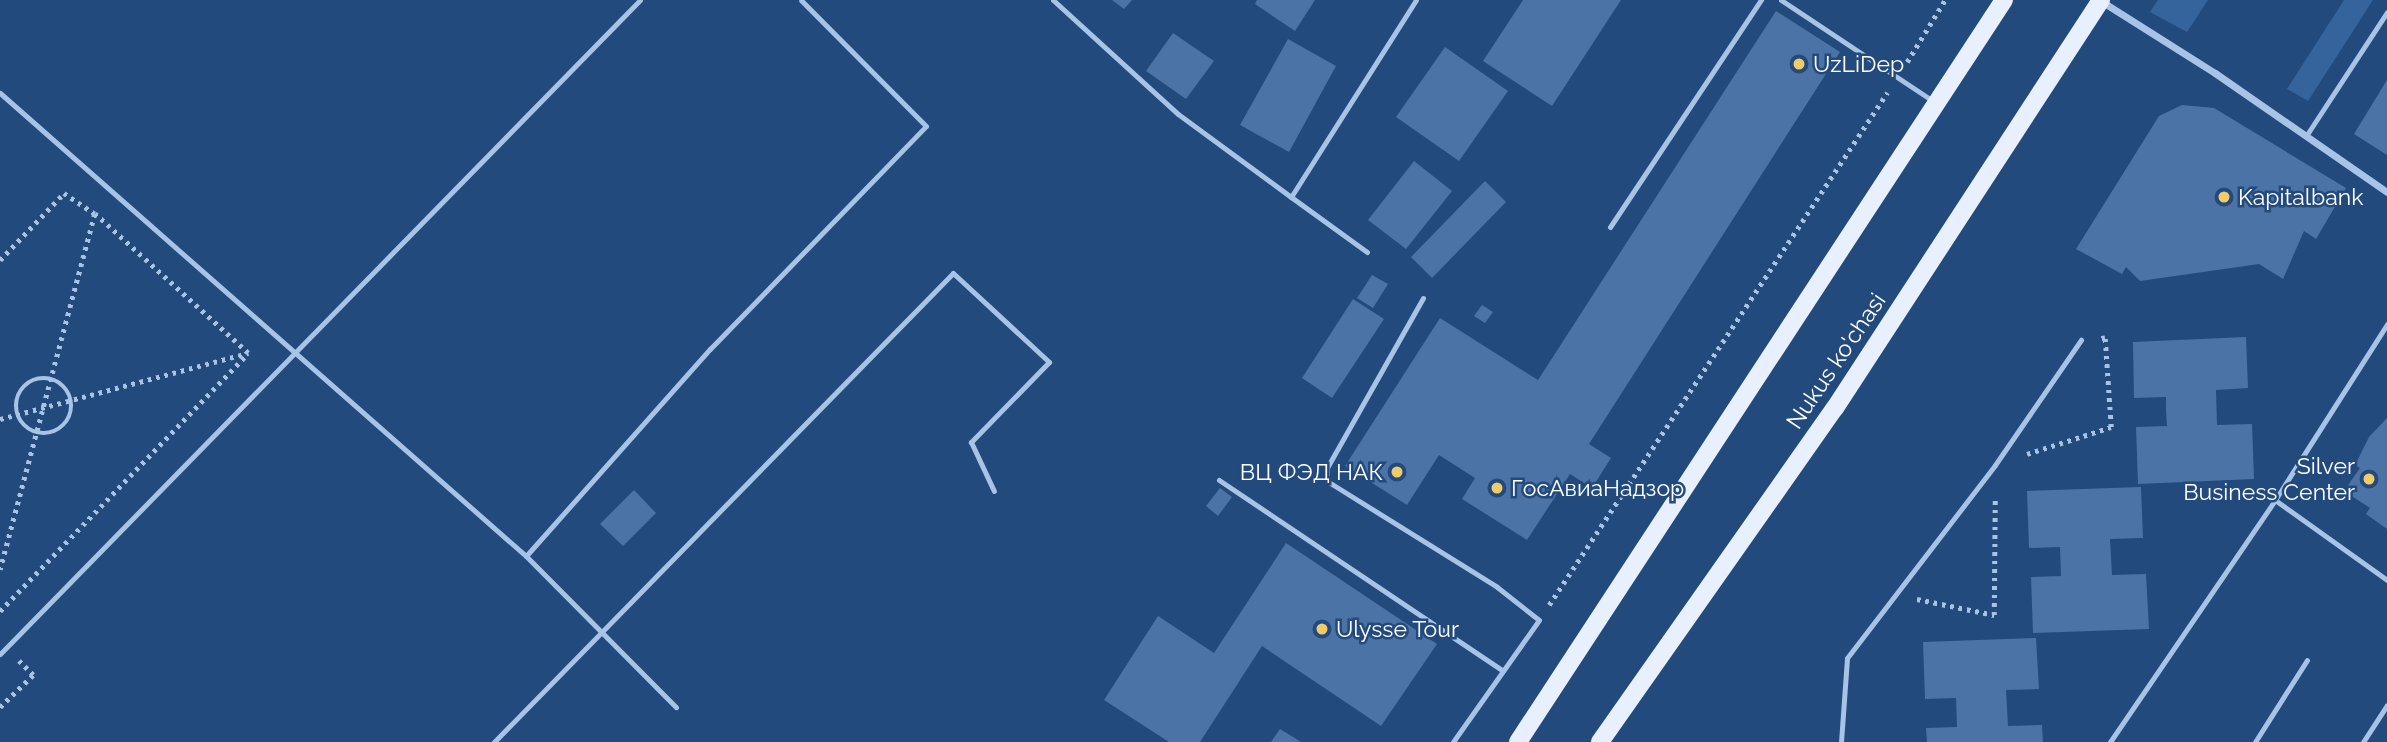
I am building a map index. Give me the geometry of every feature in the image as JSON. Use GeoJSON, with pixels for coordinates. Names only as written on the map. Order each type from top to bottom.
{"type":"FeatureCollection","features":[{"type":"Feature","properties":{"kind":"main road"},"geometry":{"type":"LineString","coordinates":[[1518,742],[2004,0]]}},
{"type":"Feature","properties":{"kind":"main road","name":"Nukus ko'chasi"},"geometry":{"type":"LineString","coordinates":[[1600,742],[1835,408],[2101,0]]}},
{"type":"Feature","properties":{"kind":"street"},"geometry":{"type":"LineString","coordinates":[[2101,0],[2387,192]]}},
{"type":"Feature","properties":{"kind":"lane"},"geometry":{"type":"LineString","coordinates":[[0,654],[640,0]]}},
{"type":"Feature","properties":{"kind":"lane"},"geometry":{"type":"LineString","coordinates":[[526,556],[710,349],[926,126],[801,0]]}},
{"type":"Feature","properties":{"kind":"lane"},"geometry":{"type":"LineString","coordinates":[[1053,0],[1178,114],[1367,252]]}},
{"type":"Feature","properties":{"kind":"lane"},"geometry":{"type":"LineString","coordinates":[[1291,197],[1416,0]]}},
{"type":"Feature","properties":{"kind":"lane"},"geometry":{"type":"LineString","coordinates":[[1610,227],[1761,0]]}},
{"type":"Feature","properties":{"kind":"lane"},"geometry":{"type":"LineString","coordinates":[[1781,0],[1936,103]]}},
{"type":"Feature","properties":{"kind":"lane"},"geometry":{"type":"LineString","coordinates":[[2306,136],[2387,12]]}},
{"type":"Feature","properties":{"kind":"lane"},"geometry":{"type":"LineString","coordinates":[[0,93],[526,556],[601,635],[676,707]]}},
{"type":"Feature","properties":{"kind":"lane"},"geometry":{"type":"LineString","coordinates":[[494,742],[953,273],[1049,362],[971,442],[995,491]]}},
{"type":"Feature","properties":{"kind":"lane"},"geometry":{"type":"LineString","coordinates":[[1423,298],[1327,468],[1327,481],[1497,587],[1539,620],[1453,742]]}},
{"type":"Feature","properties":{"kind":"lane"},"geometry":{"type":"LineString","coordinates":[[2110,742],[2275,500],[2387,324]]}},
{"type":"Feature","properties":{"kind":"lane"},"geometry":{"type":"LineString","coordinates":[[1841,742],[1847,658],[1892,594],[1995,465],[2081,340]]}},
{"type":"Feature","properties":{"kind":"lane"},"geometry":{"type":"LineString","coordinates":[[1219,480],[1502,670]]}},
{"type":"Feature","properties":{"kind":"lane"},"geometry":{"type":"LineString","coordinates":[[2275,500],[2387,580]]}},
{"type":"Feature","properties":{"kind":"lane"},"geometry":{"type":"LineString","coordinates":[[2255,742],[2307,660]]}},
{"type":"Feature","properties":{"kind":"lane"},"geometry":{"type":"LineString","coordinates":[[2363,742],[2387,705]]}},
{"type":"Feature","properties":{"kind":"path"},"geometry":{"type":"LineString","coordinates":[[1539,620],[1945,0]]}},
{"type":"Feature","properties":{"kind":"path"},"geometry":{"type":"LineString","coordinates":[[0,260],[64,194],[95,214],[248,353]]}},
{"type":"Feature","properties":{"kind":"path"},"geometry":{"type":"LineString","coordinates":[[0,569],[95,214]]}},
{"type":"Feature","properties":{"kind":"path"},"geometry":{"type":"LineString","coordinates":[[1892,594],[1994,615],[1995,465],[2111,427],[2105,338]]}},
{"type":"Feature","properties":{"kind":"path"},"geometry":{"type":"LineString","coordinates":[[0,419],[248,353]]}},
{"type":"Feature","properties":{"kind":"path"},"geometry":{"type":"LineString","coordinates":[[0,611],[248,353]]}},
{"type":"Feature","properties":{"kind":"path"},"geometry":{"type":"LineString","coordinates":[[39,378],[51,379],[65,387],[72,400],[65,425],[48,435],[36,434],[22,426],[17,415],[22,388],[39,378]]}},
{"type":"Feature","properties":{"kind":"path"},"geometry":{"type":"LineString","coordinates":[[0,707],[33,675],[6,648]]}},
{"type":"Feature","properties":{"kind":"shaded area"},"geometry":{"type":"Polygon","coordinates":[[[2158,0],[2208,0],[2187,32],[2150,12],[2158,0]]]}},
{"type":"Feature","properties":{"kind":"shaded area"},"geometry":{"type":"Polygon","coordinates":[[[2344,0],[2373,0],[2308,101],[2287,89],[2344,0]]]}},
{"type":"Feature","properties":{"kind":"building"},"geometry":{"type":"Polygon","coordinates":[[[1112,0],[1132,0],[1124,9],[1112,0]]]}},
{"type":"Feature","properties":{"kind":"building"},"geometry":{"type":"Polygon","coordinates":[[[1257,0],[1315,0],[1295,31],[1255,4],[1257,0]]]}},
{"type":"Feature","properties":{"kind":"building"},"geometry":{"type":"Polygon","coordinates":[[[1523,0],[1621,0],[1552,106],[1483,61],[1523,0]]]}},
{"type":"Feature","properties":{"kind":"building"},"geometry":{"type":"Polygon","coordinates":[[[1776,11],[1840,52],[1589,444],[1611,458],[1592,488],[1570,474],[1527,540],[1462,499],[1475,478],[1439,455],[1407,505],[1345,466],[1440,318],[1538,380],[1776,11]]]}},
{"type":"Feature","properties":{"kind":"building"},"geometry":{"type":"Polygon","coordinates":[[[1173,33],[1214,61],[1186,99],[1146,71],[1173,33]]]}},
{"type":"Feature","properties":{"kind":"building"},"geometry":{"type":"Polygon","coordinates":[[[1288,39],[1336,66],[1289,152],[1240,125],[1288,39]]]}},
{"type":"Feature","properties":{"kind":"building"},"geometry":{"type":"Polygon","coordinates":[[[1445,47],[1508,91],[1459,161],[1396,117],[1445,47]]]}},
{"type":"Feature","properties":{"kind":"building"},"geometry":{"type":"Polygon","coordinates":[[[2387,80],[2387,155],[2354,134],[2387,80]]]}},
{"type":"Feature","properties":{"kind":"building","name":"Kapitalbank"},"geometry":{"type":"Polygon","coordinates":[[[2182,105],[2214,108],[2346,188],[2316,239],[2304,231],[2283,279],[2259,264],[2140,281],[2126,267],[2122,274],[2076,249],[2159,116],[2182,105]]]}},
{"type":"Feature","properties":{"kind":"building"},"geometry":{"type":"Polygon","coordinates":[[[1414,161],[1452,191],[1406,249],[1368,220],[1414,161]]]}},
{"type":"Feature","properties":{"kind":"building"},"geometry":{"type":"Polygon","coordinates":[[[1485,181],[1506,202],[1432,278],[1411,257],[1485,181]]]}},
{"type":"Feature","properties":{"kind":"building"},"geometry":{"type":"Polygon","coordinates":[[[1372,275],[1388,284],[1373,308],[1357,298],[1372,275]]]}},
{"type":"Feature","properties":{"kind":"building"},"geometry":{"type":"Polygon","coordinates":[[[1353,299],[1384,319],[1332,398],[1302,378],[1353,299]]]}},
{"type":"Feature","properties":{"kind":"building"},"geometry":{"type":"Polygon","coordinates":[[[1482,305],[1493,312],[1485,323],[1474,316],[1482,305]]]}},
{"type":"Feature","properties":{"kind":"building"},"geometry":{"type":"Polygon","coordinates":[[[2246,337],[2248,388],[2216,390],[2217,425],[2252,424],[2254,479],[2138,484],[2136,427],[2167,426],[2166,397],[2134,398],[2133,342],[2246,337]]]}},
{"type":"Feature","properties":{"kind":"building","name":"Silver Business Center"},"geometry":{"type":"Polygon","coordinates":[[[2387,418],[2387,529],[2366,514],[2370,508],[2344,491],[2360,468],[2355,465],[2369,437],[2387,418]]]}},
{"type":"Feature","properties":{"kind":"building"},"geometry":{"type":"Polygon","coordinates":[[[2141,487],[2143,538],[2110,539],[2112,575],[2146,574],[2149,629],[2033,633],[2031,577],[2061,576],[2060,547],[2029,548],[2027,491],[2141,487]]]}},
{"type":"Feature","properties":{"kind":"building"},"geometry":{"type":"Polygon","coordinates":[[[1220,488],[1232,497],[1218,516],[1206,506],[1220,488]]]}},
{"type":"Feature","properties":{"kind":"building"},"geometry":{"type":"Polygon","coordinates":[[[634,490],[656,513],[623,546],[600,524],[634,490]]]}},
{"type":"Feature","properties":{"kind":"building"},"geometry":{"type":"Polygon","coordinates":[[[1286,543],[1437,644],[1381,726],[1262,646],[1200,742],[1169,742],[1104,700],[1158,616],[1214,653],[1286,543]]]}},
{"type":"Feature","properties":{"kind":"building"},"geometry":{"type":"Polygon","coordinates":[[[2036,638],[2039,689],[2006,690],[2008,726],[2042,725],[2043,742],[1927,742],[1926,728],[1957,727],[1956,698],[1925,699],[1923,642],[2036,638]]]}},
{"type":"Feature","properties":{"kind":"building"},"geometry":{"type":"Polygon","coordinates":[[[1280,729],[1301,742],[1271,742],[1280,729]]]}},
{"type":"Feature","properties":{"kind":"place","name":"UzLiDep"},"geometry":{"type":"Point","coordinates":[1799,64]}},
{"type":"Feature","properties":{"kind":"place","name":"Kapitalbank"},"geometry":{"type":"Point","coordinates":[2224,197]}},
{"type":"Feature","properties":{"kind":"place","name":"ВЦ ФЭД НАК"},"geometry":{"type":"Point","coordinates":[1397,472]}},
{"type":"Feature","properties":{"kind":"place","name":"Silver Business Center"},"geometry":{"type":"Point","coordinates":[2369,479]}},
{"type":"Feature","properties":{"kind":"place","name":"ГосАвиаНадзор"},"geometry":{"type":"Point","coordinates":[1497,488]}},
{"type":"Feature","properties":{"kind":"place","name":"Ulysse Tour"},"geometry":{"type":"Point","coordinates":[1322,629]}}]}
